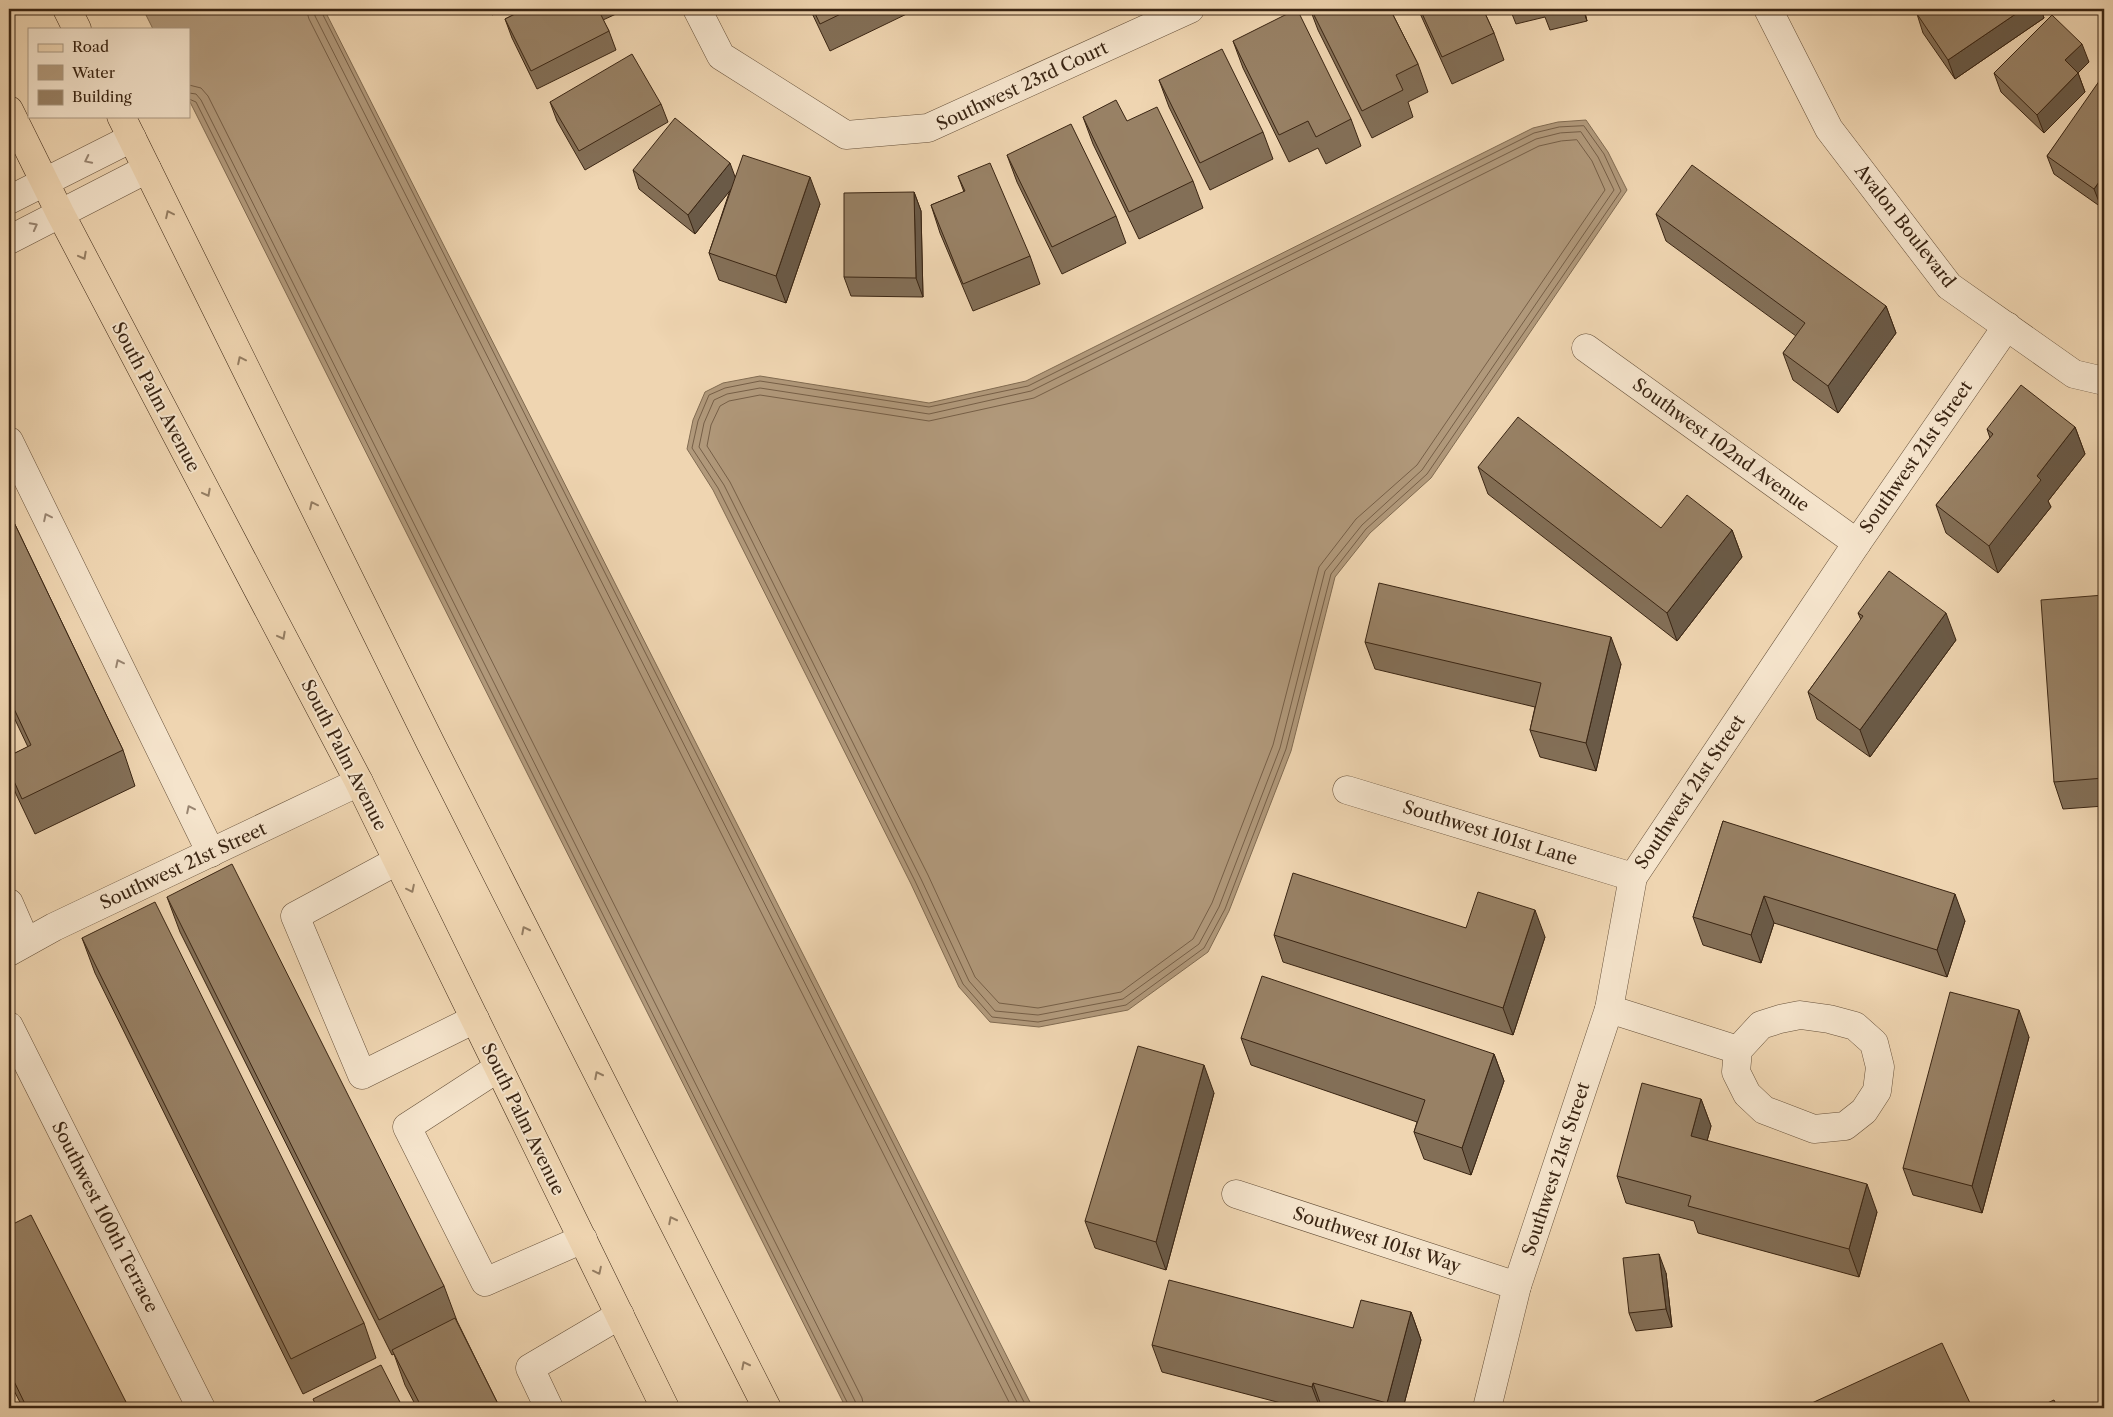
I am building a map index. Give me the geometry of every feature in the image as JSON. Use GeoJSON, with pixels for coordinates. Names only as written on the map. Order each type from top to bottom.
{"type":"FeatureCollection","features":[{"type":"Feature","properties":{"kind":"main road"},"geometry":{"type":"LineString","coordinates":[[68,9],[77,28]]}},
{"type":"Feature","properties":{"kind":"main road","name":"South Palm Avenue"},"geometry":{"type":"LineString","coordinates":[[9,110],[60,213],[359,782],[665,1408]]}},
{"type":"Feature","properties":{"kind":"main road"},"geometry":{"type":"LineString","coordinates":[[126,127],[431,744],[767,1408]]}},
{"type":"Feature","properties":{"kind":"street","name":"Southwest 23rd Court"},"geometry":{"type":"LineString","coordinates":[[697,9],[721,56],[846,136],[928,128],[1190,9]]}},
{"type":"Feature","properties":{"kind":"street","name":"Avalon Boulevard"},"geometry":{"type":"LineString","coordinates":[[1768,9],[1829,129],[1949,286],[2074,374],[2104,381]]}},
{"type":"Feature","properties":{"kind":"street"},"geometry":{"type":"LineString","coordinates":[[9,200],[44,181],[126,127]]}},
{"type":"Feature","properties":{"kind":"street"},"geometry":{"type":"LineString","coordinates":[[9,240],[147,169]]}},
{"type":"Feature","properties":{"kind":"street","name":"Southwest 21st Street"},"geometry":{"type":"LineString","coordinates":[[1487,1408],[1517,1286],[1609,1009],[1633,877],[1857,542],[2007,326]]}},
{"type":"Feature","properties":{"kind":"street","name":"Southwest 102nd Avenue"},"geometry":{"type":"LineString","coordinates":[[1586,348],[1857,542]]}},
{"type":"Feature","properties":{"kind":"street"},"geometry":{"type":"LineString","coordinates":[[9,442],[211,853]]}},
{"type":"Feature","properties":{"kind":"street","name":"Southwest 21st Street"},"geometry":{"type":"LineString","coordinates":[[18,947],[359,782]]}},
{"type":"Feature","properties":{"kind":"street","name":"Southwest 101st Lane"},"geometry":{"type":"LineString","coordinates":[[1347,790],[1633,877]]}},
{"type":"Feature","properties":{"kind":"street"},"geometry":{"type":"LineString","coordinates":[[397,860],[295,916],[362,1075],[475,1019]]}},
{"type":"Feature","properties":{"kind":"street"},"geometry":{"type":"LineString","coordinates":[[9,903],[18,947]]}},
{"type":"Feature","properties":{"kind":"street"},"geometry":{"type":"LineString","coordinates":[[1609,1009],[1738,1050]]}},
{"type":"Feature","properties":{"kind":"street"},"geometry":{"type":"LineString","coordinates":[[1800,1015],[1829,1019],[1855,1026],[1874,1043],[1880,1067],[1877,1091],[1864,1111],[1845,1126],[1814,1129],[1764,1110],[1747,1094],[1736,1072],[1738,1050],[1761,1025],[1780,1019],[1800,1015]]}},
{"type":"Feature","properties":{"kind":"street","name":"Southwest 100th Terrace"},"geometry":{"type":"LineString","coordinates":[[9,1026],[201,1408]]}},
{"type":"Feature","properties":{"kind":"street"},"geometry":{"type":"LineString","coordinates":[[498,1068],[407,1127],[484,1282],[582,1239]]}},
{"type":"Feature","properties":{"kind":"street","name":"Southwest 101st Way"},"geometry":{"type":"LineString","coordinates":[[1236,1194],[1517,1286]]}},
{"type":"Feature","properties":{"kind":"street"},"geometry":{"type":"LineString","coordinates":[[549,1408],[530,1368],[620,1315]]}},
{"type":"Feature","properties":{"kind":"water"},"geometry":{"type":"Polygon","coordinates":[[[143,9],[324,9],[1033,1408],[846,1408],[190,102],[190,28],[152,28],[143,9]]]}},
{"type":"Feature","properties":{"kind":"water"},"geometry":{"type":"Polygon","coordinates":[[[1586,120],[1608,152],[1627,190],[1431,478],[1370,533],[1335,577],[1291,751],[1229,911],[1208,952],[1128,1010],[1039,1027],[990,1022],[959,987],[911,884],[713,490],[687,449],[693,420],[705,392],[723,383],[760,376],[929,403],[1026,381],[1533,128],[1558,122],[1586,120]]]}},
{"type":"Feature","properties":{"kind":"building"},"geometry":{"type":"Polygon","coordinates":[[[525,9],[598,9],[609,31],[531,71],[505,19],[525,9]]]}},
{"type":"Feature","properties":{"kind":"building"},"geometry":{"type":"Polygon","coordinates":[[[813,9],[851,9],[820,24],[813,9]]]}},
{"type":"Feature","properties":{"kind":"building"},"geometry":{"type":"Polygon","coordinates":[[[1297,9],[1351,119],[1316,137],[1308,121],[1279,135],[1233,41],[1297,9]]]}},
{"type":"Feature","properties":{"kind":"building"},"geometry":{"type":"Polygon","coordinates":[[[1311,9],[1390,9],[1418,64],[1396,75],[1403,90],[1362,111],[1311,9]]]}},
{"type":"Feature","properties":{"kind":"building"},"geometry":{"type":"Polygon","coordinates":[[[1420,9],[1483,9],[1494,33],[1442,57],[1420,9]]]}},
{"type":"Feature","properties":{"kind":"building"},"geometry":{"type":"Polygon","coordinates":[[[1542,9],[1555,9],[1543,12],[1542,9]]]}},
{"type":"Feature","properties":{"kind":"building"},"geometry":{"type":"Polygon","coordinates":[[[1925,9],[2023,9],[1948,60],[1917,14],[1925,9]]]}},
{"type":"Feature","properties":{"kind":"building"},"geometry":{"type":"Polygon","coordinates":[[[2052,15],[2082,44],[2065,60],[2078,73],[2037,115],[1994,73],[2052,15]]]}},
{"type":"Feature","properties":{"kind":"building"},"geometry":{"type":"Polygon","coordinates":[[[1222,49],[1263,132],[1200,163],[1159,80],[1222,49]]]}},
{"type":"Feature","properties":{"kind":"building"},"geometry":{"type":"Polygon","coordinates":[[[632,54],[661,104],[579,151],[550,102],[632,54]]]}},
{"type":"Feature","properties":{"kind":"building"},"geometry":{"type":"Polygon","coordinates":[[[2102,77],[2104,79],[2104,175],[2094,189],[2047,156],[2102,77]]]}},
{"type":"Feature","properties":{"kind":"building"},"geometry":{"type":"Polygon","coordinates":[[[1116,100],[1127,121],[1157,107],[1193,181],[1129,212],[1083,117],[1116,100]]]}},
{"type":"Feature","properties":{"kind":"building"},"geometry":{"type":"Polygon","coordinates":[[[675,118],[730,163],[688,215],[633,170],[675,118]]]}},
{"type":"Feature","properties":{"kind":"building"},"geometry":{"type":"Polygon","coordinates":[[[1071,124],[1116,216],[1052,247],[1007,155],[1071,124]]]}},
{"type":"Feature","properties":{"kind":"building"},"geometry":{"type":"Polygon","coordinates":[[[743,155],[810,177],[776,276],[709,253],[743,155]]]}},
{"type":"Feature","properties":{"kind":"building"},"geometry":{"type":"Polygon","coordinates":[[[990,163],[1030,256],[963,284],[931,205],[965,191],[958,176],[990,163]]]}},
{"type":"Feature","properties":{"kind":"building"},"geometry":{"type":"Polygon","coordinates":[[[1692,165],[1886,306],[1828,386],[1783,353],[1805,323],[1656,214],[1692,165]]]}},
{"type":"Feature","properties":{"kind":"building"},"geometry":{"type":"Polygon","coordinates":[[[914,192],[916,278],[844,277],[844,193],[914,192]]]}},
{"type":"Feature","properties":{"kind":"building"},"geometry":{"type":"Polygon","coordinates":[[[2021,385],[2075,427],[2037,476],[2041,480],[1989,546],[1936,505],[1993,434],[1987,429],[2021,385]]]}},
{"type":"Feature","properties":{"kind":"building"},"geometry":{"type":"Polygon","coordinates":[[[1518,417],[1661,528],[1687,495],[1732,530],[1667,613],[1478,467],[1518,417]]]}},
{"type":"Feature","properties":{"kind":"building"},"geometry":{"type":"Polygon","coordinates":[[[9,512],[123,750],[22,799],[9,770],[9,756],[31,745],[9,698],[9,512]]]}},
{"type":"Feature","properties":{"kind":"building"},"geometry":{"type":"Polygon","coordinates":[[[1889,571],[1946,613],[1860,730],[1808,692],[1863,616],[1858,613],[1889,571]]]}},
{"type":"Feature","properties":{"kind":"building"},"geometry":{"type":"Polygon","coordinates":[[[1379,583],[1611,637],[1586,743],[1530,730],[1541,683],[1365,642],[1379,583]]]}},
{"type":"Feature","properties":{"kind":"building"},"geometry":{"type":"Polygon","coordinates":[[[2104,595],[2104,778],[2054,782],[2041,600],[2104,595]]]}},
{"type":"Feature","properties":{"kind":"building"},"geometry":{"type":"Polygon","coordinates":[[[1723,821],[1955,894],[1937,950],[1764,896],[1751,935],[1693,917],[1723,821]]]}},
{"type":"Feature","properties":{"kind":"building"},"geometry":{"type":"Polygon","coordinates":[[[232,864],[444,1286],[379,1320],[167,897],[232,864]]]}},
{"type":"Feature","properties":{"kind":"building"},"geometry":{"type":"Polygon","coordinates":[[[1293,873],[1466,928],[1478,892],[1535,910],[1503,1008],[1274,935],[1293,873]]]}},
{"type":"Feature","properties":{"kind":"building"},"geometry":{"type":"Polygon","coordinates":[[[155,902],[364,1323],[291,1359],[82,938],[155,902]]]}},
{"type":"Feature","properties":{"kind":"building"},"geometry":{"type":"Polygon","coordinates":[[[1262,976],[1494,1054],[1462,1148],[1414,1132],[1425,1100],[1241,1038],[1262,976]]]}},
{"type":"Feature","properties":{"kind":"building"},"geometry":{"type":"Polygon","coordinates":[[[1950,992],[2019,1010],[1972,1186],[1903,1168],[1950,992]]]}},
{"type":"Feature","properties":{"kind":"building"},"geometry":{"type":"Polygon","coordinates":[[[1138,1046],[1204,1065],[1156,1242],[1085,1221],[1138,1046]]]}},
{"type":"Feature","properties":{"kind":"building"},"geometry":{"type":"Polygon","coordinates":[[[1642,1083],[1701,1099],[1691,1136],[1867,1184],[1849,1249],[1688,1206],[1691,1196],[1617,1176],[1642,1083]]]}},
{"type":"Feature","properties":{"kind":"building"},"geometry":{"type":"Polygon","coordinates":[[[31,1215],[127,1404],[118,1408],[27,1408],[9,1371],[9,1226],[31,1215]]]}},
{"type":"Feature","properties":{"kind":"building"},"geometry":{"type":"Polygon","coordinates":[[[1659,1254],[1666,1309],[1629,1313],[1623,1258],[1659,1254]]]}},
{"type":"Feature","properties":{"kind":"building"},"geometry":{"type":"Polygon","coordinates":[[[1169,1280],[1353,1328],[1361,1300],[1411,1312],[1387,1403],[1313,1383],[1312,1387],[1152,1345],[1169,1280]]]}},
{"type":"Feature","properties":{"kind":"building"},"geometry":{"type":"Polygon","coordinates":[[[455,1318],[500,1408],[422,1408],[392,1350],[455,1318]]]}},
{"type":"Feature","properties":{"kind":"building"},"geometry":{"type":"Polygon","coordinates":[[[1942,1343],[1970,1403],[1959,1408],[1801,1408],[1942,1343]]]}},
{"type":"Feature","properties":{"kind":"building"},"geometry":{"type":"Polygon","coordinates":[[[381,1365],[403,1408],[317,1408],[313,1399],[381,1365]]]}},
{"type":"Feature","properties":{"kind":"building"},"geometry":{"type":"Polygon","coordinates":[[[2054,1400],[2058,1408],[2036,1408],[2054,1400]]]}}]}
